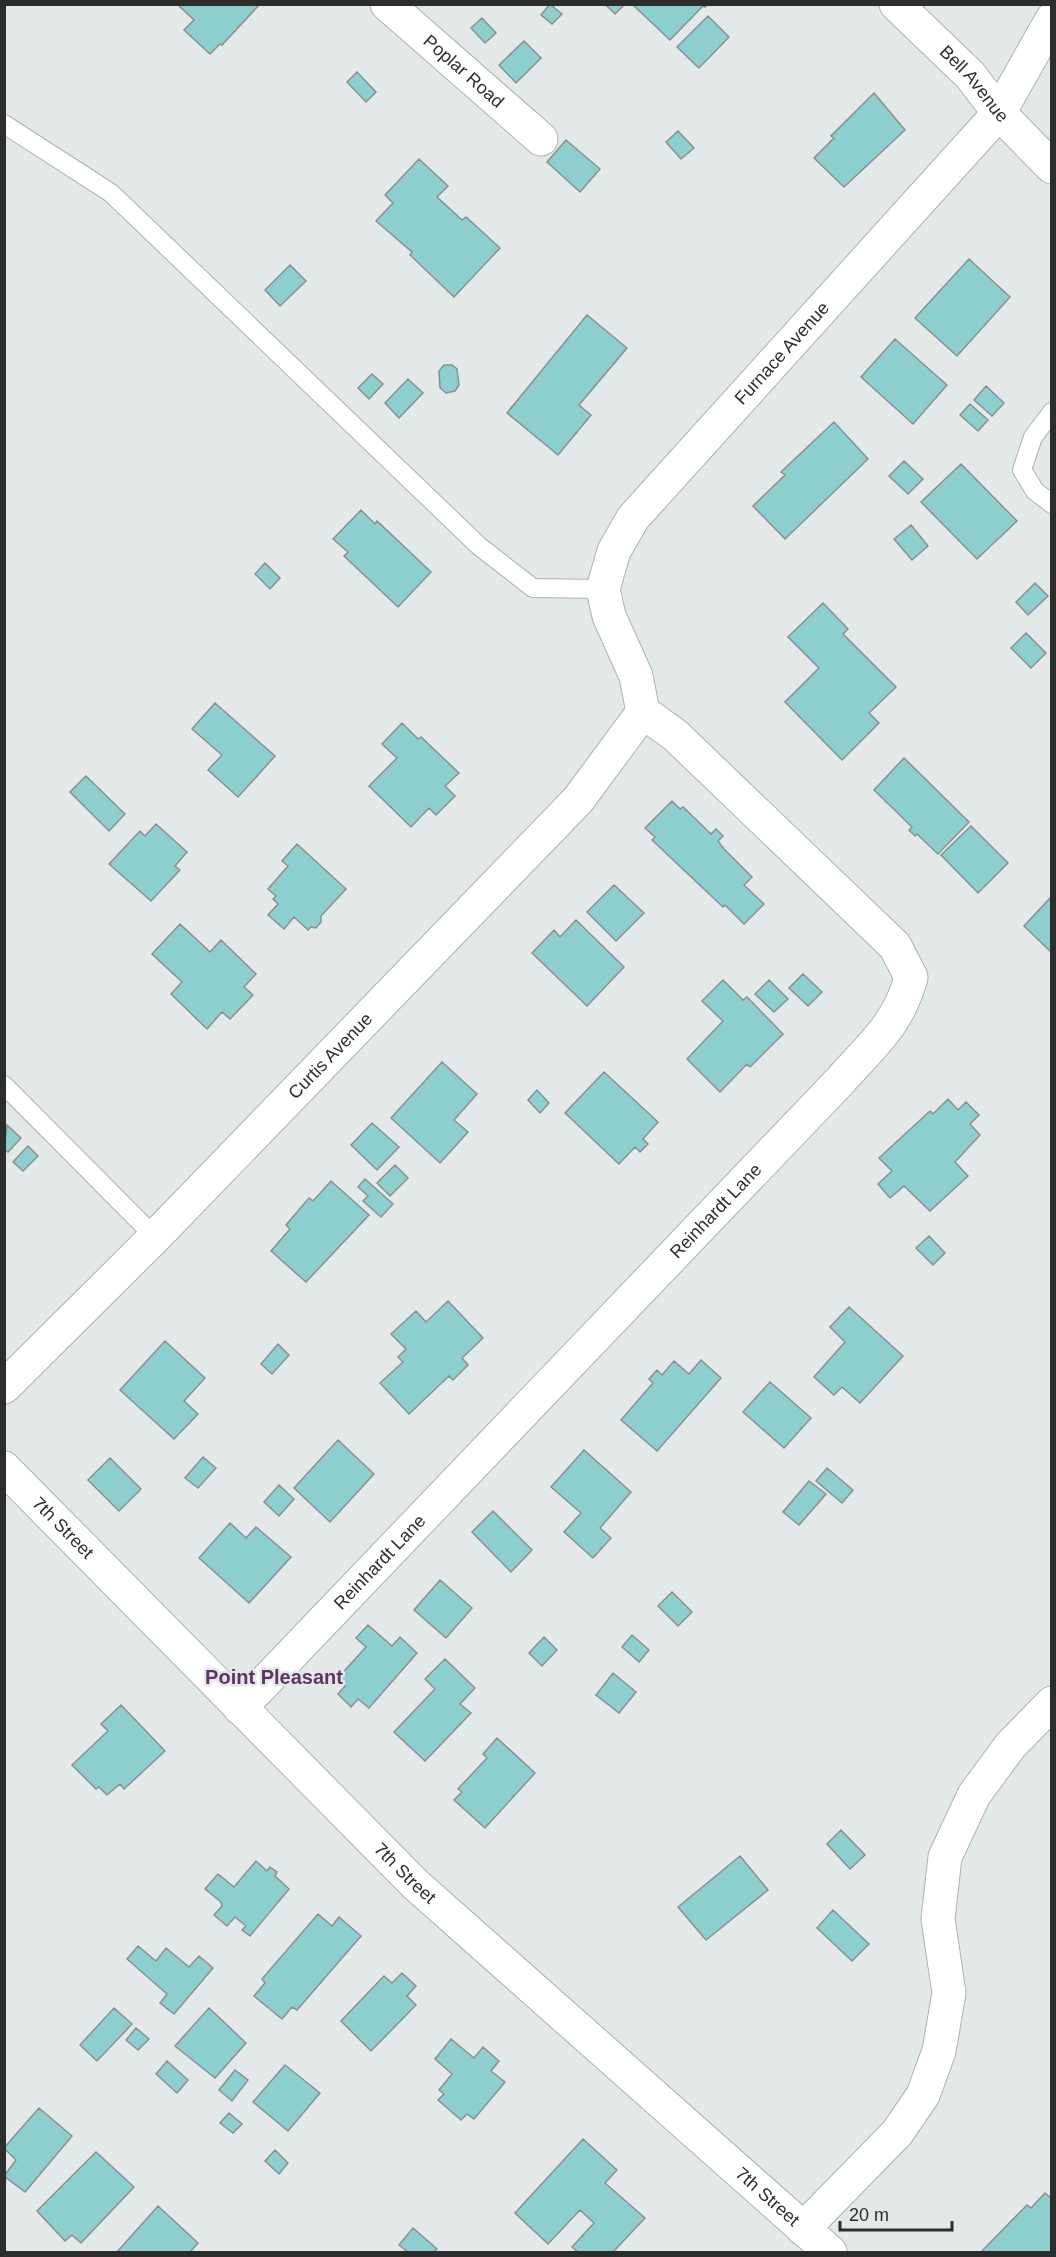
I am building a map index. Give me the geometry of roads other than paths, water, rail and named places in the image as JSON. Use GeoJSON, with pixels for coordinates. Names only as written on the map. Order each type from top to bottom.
{"type":"FeatureCollection","features":[{"type":"Feature","properties":{"kind":"street","name":"Poplar Road"},"geometry":{"type":"LineString","coordinates":[[387,4],[541,139]]}},
{"type":"Feature","properties":{"kind":"street","name":"Bell Avenue"},"geometry":{"type":"LineString","coordinates":[[896,4],[970,75],[999,113],[1052,167]]}},
{"type":"Feature","properties":{"kind":"street","name":"Furnace Avenue"},"geometry":{"type":"LineString","coordinates":[[643,712],[636,676],[609,616],[603,589],[614,551],[633,518],[999,113],[1052,19]]}},
{"type":"Feature","properties":{"kind":"street","name":"Curtis Avenue"},"geometry":{"type":"LineString","coordinates":[[4,1388],[155,1238],[578,800],[643,712]]}},
{"type":"Feature","properties":{"kind":"street","name":"Reinhardt Lane"},"geometry":{"type":"LineString","coordinates":[[240,1708],[840,1081],[891,1024],[905,1002],[911,977],[895,946],[675,735],[643,712]]}},
{"type":"Feature","properties":{"kind":"street","name":"7th Street"},"geometry":{"type":"LineString","coordinates":[[4,1468],[415,1884],[830,2253]]}},
{"type":"Feature","properties":{"kind":"street"},"geometry":{"type":"LineString","coordinates":[[803,2229],[897,2133],[923,2095],[939,2051],[949,1993],[938,1918],[945,1857],[974,1795],[1010,1746],[1052,1703]]}},
{"type":"Feature","properties":{"kind":"lane"},"geometry":{"type":"LineString","coordinates":[[4,124],[111,193],[479,546],[533,588],[603,589]]}},
{"type":"Feature","properties":{"kind":"lane"},"geometry":{"type":"LineString","coordinates":[[1052,411],[1033,437],[1022,470],[1035,491],[1052,504]]}},
{"type":"Feature","properties":{"kind":"lane"},"geometry":{"type":"LineString","coordinates":[[4,1085],[155,1238]]}},
{"type":"Feature","properties":{"kind":"district","name":"Point Pleasant"},"geometry":{"type":"Point","coordinates":[274,1677]}}]}
